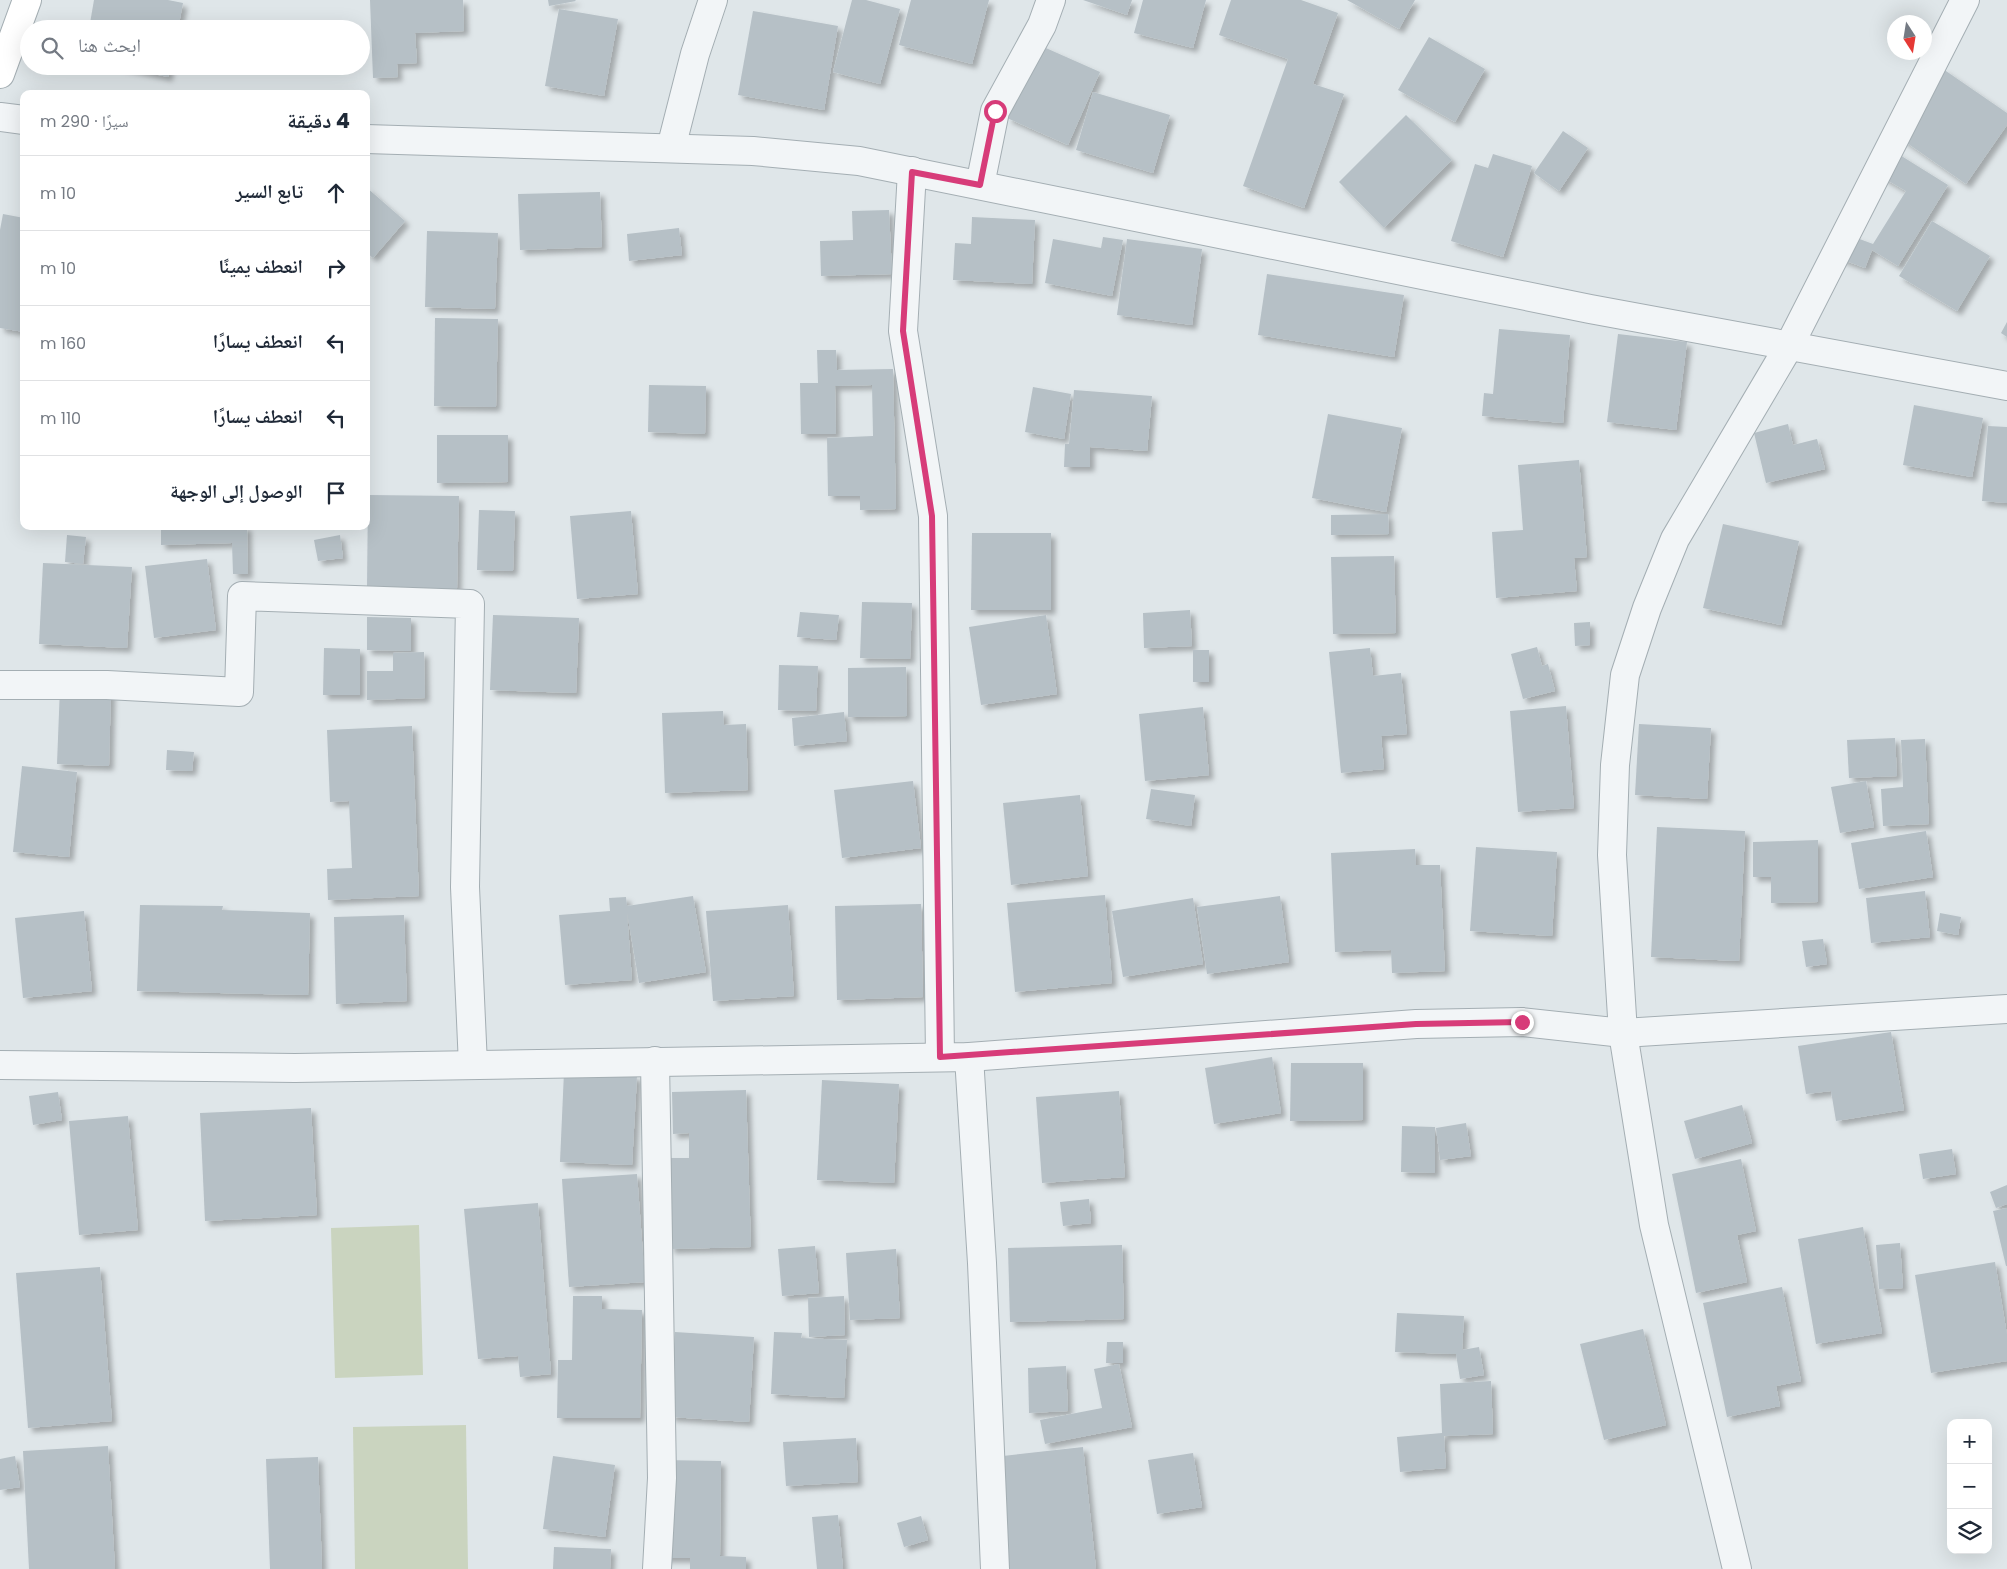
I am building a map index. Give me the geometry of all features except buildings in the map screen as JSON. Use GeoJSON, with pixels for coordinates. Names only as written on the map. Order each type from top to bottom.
{"type":"FeatureCollection","features":[{"type":"Feature","properties":{"kind":"street"},"geometry":{"type":"LineString","coordinates":[[0,74],[27,0]]}},
{"type":"Feature","properties":{"kind":"street"},"geometry":{"type":"LineString","coordinates":[[671,148],[695,54],[713,0]]}},
{"type":"Feature","properties":{"kind":"street"},"geometry":{"type":"LineString","coordinates":[[980,185],[995,111],[1042,25],[1051,0]]}},
{"type":"Feature","properties":{"kind":"street"},"geometry":{"type":"LineString","coordinates":[[1737,1569],[1654,1225],[1623,1033],[1612,855],[1615,765],[1625,675],[1647,608],[1676,539],[1789,346],[1965,0]]}},
{"type":"Feature","properties":{"kind":"street"},"geometry":{"type":"LineString","coordinates":[[0,118],[20,120]]}},
{"type":"Feature","properties":{"kind":"street"},"geometry":{"type":"LineString","coordinates":[[370,139],[753,151],[858,161],[1590,310],[2007,386]]}},
{"type":"Feature","properties":{"kind":"street"},"geometry":{"type":"LineString","coordinates":[[912,172],[903,331],[932,516],[940,1057]]}},
{"type":"Feature","properties":{"kind":"street"},"geometry":{"type":"LineString","coordinates":[[0,685],[107,685],[239,692],[242,596],[470,604],[465,887],[473,1065]]}},
{"type":"Feature","properties":{"kind":"street"},"geometry":{"type":"LineString","coordinates":[[0,1065],[295,1068],[969,1057],[1416,1024],[1522,1022],[1623,1033],[2007,1009]]}},
{"type":"Feature","properties":{"kind":"street"},"geometry":{"type":"LineString","coordinates":[[969,1057],[982,1263],[995,1569]]}},
{"type":"Feature","properties":{"kind":"street"},"geometry":{"type":"LineString","coordinates":[[655,1061],[662,1478],[657,1569]]}},
{"type":"Feature","properties":{"kind":"green space"},"geometry":{"type":"Polygon","coordinates":[[[419,1225],[423,1375],[335,1378],[331,1228],[419,1225]]]}},
{"type":"Feature","properties":{"kind":"green space"},"geometry":{"type":"Polygon","coordinates":[[[466,1425],[468,1569],[355,1569],[353,1427],[466,1425]]]}},
{"type":"Feature","properties":{"kind":"route"},"geometry":{"type":"LineString","coordinates":[[995,111],[980,185],[912,172],[903,331],[932,516],[940,1057],[969,1057],[1061,1048],[1416,1024],[1522,1022]]}}]}
